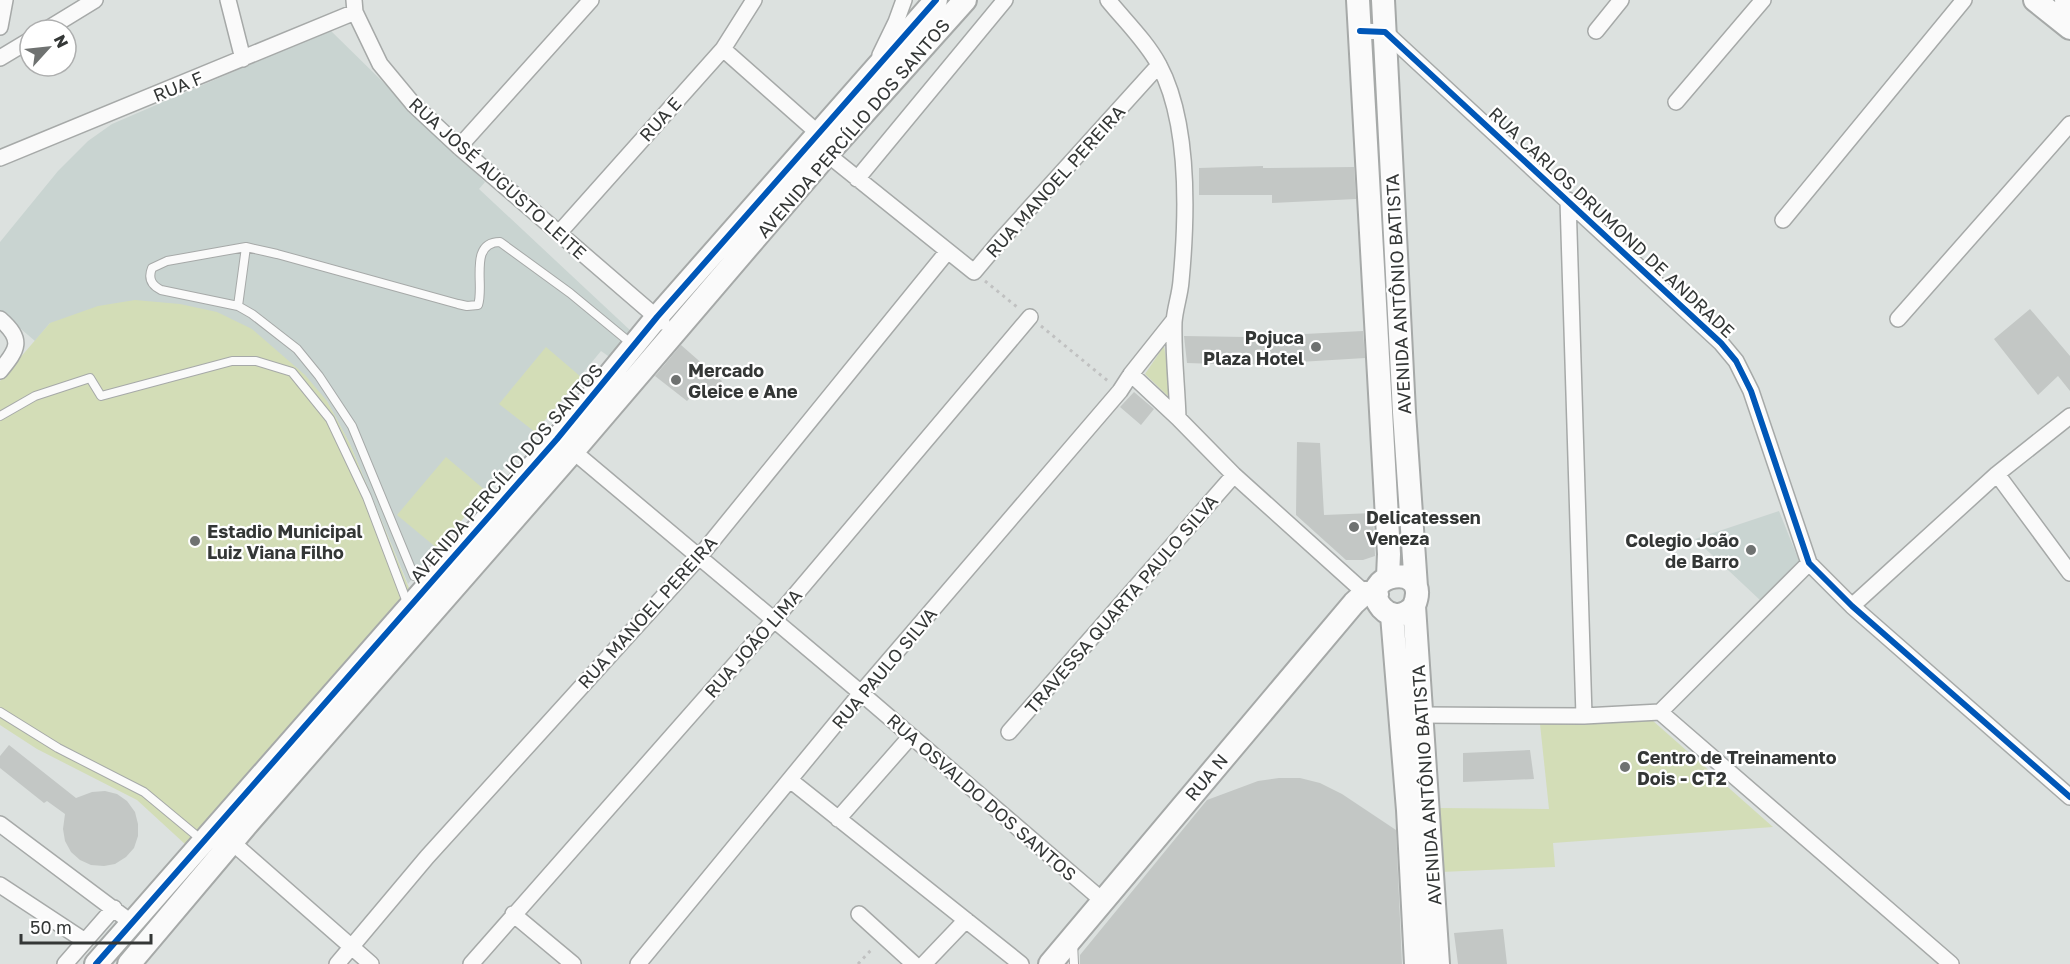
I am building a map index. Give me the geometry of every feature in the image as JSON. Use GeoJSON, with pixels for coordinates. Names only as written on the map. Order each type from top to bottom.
{"type":"FeatureCollection","features":[{"type":"Feature","properties":{"kind":"street"},"geometry":{"type":"LineString","coordinates":[[0,27],[5,0]]}},
{"type":"Feature","properties":{"kind":"street"},"geometry":{"type":"LineString","coordinates":[[66,18],[95,0]]}},
{"type":"Feature","properties":{"kind":"street"},"geometry":{"type":"LineString","coordinates":[[228,0],[243,59]]}},
{"type":"Feature","properties":{"kind":"street"},"geometry":{"type":"LineString","coordinates":[[459,147],[591,0]]}},
{"type":"Feature","properties":{"kind":"street","name":"RUA E"},"geometry":{"type":"LineString","coordinates":[[559,233],[723,49],[754,0]]}},
{"type":"Feature","properties":{"kind":"street"},"geometry":{"type":"LineString","coordinates":[[873,88],[904,0]]}},
{"type":"Feature","properties":{"kind":"street","name":"AVENIDA PERCÍLIO DOS SANTOS"},"geometry":{"type":"LineString","coordinates":[[566,445],[634,346],[665,325],[827,154],[936,0]]}},
{"type":"Feature","properties":{"kind":"street","name":"AVENIDA PERCÍLIO DOS SANTOS"},"geometry":{"type":"LineString","coordinates":[[217,837],[566,445],[818,133],[873,88],[965,0]]}},
{"type":"Feature","properties":{"kind":"street"},"geometry":{"type":"LineString","coordinates":[[857,179],[1005,0]]}},
{"type":"Feature","properties":{"kind":"street","name":"RUA PAULO SILVA"},"geometry":{"type":"LineString","coordinates":[[1108,0],[1148,47],[1159,65],[1171,92],[1178,120],[1184,246],[1181,286],[1174,320],[1178,418]]}},
{"type":"Feature","properties":{"kind":"street","name":"AVENIDA ANTÔNIO BATISTA"},"geometry":{"type":"LineString","coordinates":[[1359,0],[1389,554],[1377,588]]}},
{"type":"Feature","properties":{"kind":"street","name":"AVENIDA ANTÔNIO BATISTA"},"geometry":{"type":"LineString","coordinates":[[1383,0],[1404,412],[1423,715],[1418,809],[1416,964]]}},
{"type":"Feature","properties":{"kind":"street"},"geometry":{"type":"LineString","coordinates":[[1596,31],[1621,0]]}},
{"type":"Feature","properties":{"kind":"street"},"geometry":{"type":"LineString","coordinates":[[1676,102],[1763,0]]}},
{"type":"Feature","properties":{"kind":"street"},"geometry":{"type":"LineString","coordinates":[[1784,220],[1964,0]]}},
{"type":"Feature","properties":{"kind":"street"},"geometry":{"type":"LineString","coordinates":[[2035,0],[2070,28]]}},
{"type":"Feature","properties":{"kind":"street"},"geometry":{"type":"LineString","coordinates":[[2066,0],[2070,4]]}},
{"type":"Feature","properties":{"kind":"street","name":"RUA F"},"geometry":{"type":"LineString","coordinates":[[0,158],[243,59],[355,6]]}},
{"type":"Feature","properties":{"kind":"street","name":"RUA JOSÉ AUGUSTO LEITE"},"geometry":{"type":"LineString","coordinates":[[355,6],[380,64],[414,105],[459,147],[665,325]]}},
{"type":"Feature","properties":{"kind":"street"},"geometry":{"type":"LineString","coordinates":[[1360,31],[1385,32]]}},
{"type":"Feature","properties":{"kind":"street","name":"RUA CARLOS DRUMOND DE ANDRADE"},"geometry":{"type":"LineString","coordinates":[[1385,32],[1721,343],[1736,362],[1751,391],[1809,563],[1852,606],[2070,797]]}},
{"type":"Feature","properties":{"kind":"street"},"geometry":{"type":"LineString","coordinates":[[0,58],[18,47]]}},
{"type":"Feature","properties":{"kind":"street"},"geometry":{"type":"LineString","coordinates":[[723,49],[818,133]]}},
{"type":"Feature","properties":{"kind":"street","name":"RUA MANOEL PEREIRA"},"geometry":{"type":"LineString","coordinates":[[827,154],[947,252],[975,272],[1000,241],[1159,65]]}},
{"type":"Feature","properties":{"kind":"street"},"geometry":{"type":"LineString","coordinates":[[1898,319],[2070,124]]}},
{"type":"Feature","properties":{"kind":"street"},"geometry":{"type":"LineString","coordinates":[[1568,200],[1584,716]]}},
{"type":"Feature","properties":{"kind":"street","name":"RUA MANOEL PEREIRA"},"geometry":{"type":"LineString","coordinates":[[337,964],[427,857],[700,556],[947,252]]}},
{"type":"Feature","properties":{"kind":"street","name":"RUA JOÃO LIMA"},"geometry":{"type":"LineString","coordinates":[[471,964],[774,620],[1030,317]]}},
{"type":"Feature","properties":{"kind":"street"},"geometry":{"type":"LineString","coordinates":[[0,371],[15,353],[17,346],[13,331],[2,320]]}},
{"type":"Feature","properties":{"kind":"street","name":"RUA PAULO SILVA"},"geometry":{"type":"LineString","coordinates":[[638,964],[861,693],[1120,391],[1174,320]]}},
{"type":"Feature","properties":{"kind":"street"},"geometry":{"type":"LineString","coordinates":[[1131,374],[1234,475],[1377,588],[1381,607],[1392,615],[1405,614],[1415,596],[1407,578],[1401,575],[1377,588]]}},
{"type":"Feature","properties":{"kind":"street"},"geometry":{"type":"LineString","coordinates":[[1852,606],[1997,474],[2070,416]]}},
{"type":"Feature","properties":{"kind":"street","name":"RUA OSVALDO DOS SANTOS"},"geometry":{"type":"LineString","coordinates":[[566,445],[700,556],[1102,900]]}},
{"type":"Feature","properties":{"kind":"street"},"geometry":{"type":"LineString","coordinates":[[1997,474],[2070,573]]}},
{"type":"Feature","properties":{"kind":"street","name":"TRAVESSA QUARTA PAULO SILVA"},"geometry":{"type":"LineString","coordinates":[[1009,732],[1234,475]]}},
{"type":"Feature","properties":{"kind":"street"},"geometry":{"type":"LineString","coordinates":[[1423,715],[1584,716],[1660,712],[1809,563]]}},
{"type":"Feature","properties":{"kind":"street","name":"AVENIDA PERCÍLIO DOS SANTOS"},"geometry":{"type":"LineString","coordinates":[[96,964],[117,940],[144,921],[409,609],[452,575]]}},
{"type":"Feature","properties":{"kind":"street","name":"RUA N"},"geometry":{"type":"LineString","coordinates":[[1050,964],[1354,603],[1377,588]]}},
{"type":"Feature","properties":{"kind":"street","name":"AVENIDA ANTÔNIO BATISTA"},"geometry":{"type":"LineString","coordinates":[[1392,615],[1438,964]]}},
{"type":"Feature","properties":{"kind":"street"},"geometry":{"type":"LineString","coordinates":[[1660,712],[1951,964]]}},
{"type":"Feature","properties":{"kind":"street"},"geometry":{"type":"LineString","coordinates":[[838,819],[911,736]]}},
{"type":"Feature","properties":{"kind":"street"},"geometry":{"type":"LineString","coordinates":[[790,780],[1021,964]]}},
{"type":"Feature","properties":{"kind":"street"},"geometry":{"type":"LineString","coordinates":[[0,824],[114,908],[144,921]]}},
{"type":"Feature","properties":{"kind":"street"},"geometry":{"type":"LineString","coordinates":[[217,837],[371,964]]}},
{"type":"Feature","properties":{"kind":"street"},"geometry":{"type":"LineString","coordinates":[[0,885],[85,941]]}},
{"type":"Feature","properties":{"kind":"street"},"geometry":{"type":"LineString","coordinates":[[65,964],[114,908]]}},
{"type":"Feature","properties":{"kind":"street"},"geometry":{"type":"LineString","coordinates":[[513,914],[573,964]]}},
{"type":"Feature","properties":{"kind":"street"},"geometry":{"type":"LineString","coordinates":[[859,914],[914,964]]}},
{"type":"Feature","properties":{"kind":"street"},"geometry":{"type":"LineString","coordinates":[[924,964],[966,920]]}},
{"type":"Feature","properties":{"kind":"street","name":"AVENIDA PERCÍLIO DOS SANTOS"},"geometry":{"type":"LineString","coordinates":[[132,960],[144,921]]}},
{"type":"Feature","properties":{"kind":"street"},"geometry":{"type":"LineString","coordinates":[[117,940],[132,960]]}},
{"type":"Feature","properties":{"kind":"lane"},"geometry":{"type":"LineString","coordinates":[[414,576],[352,426],[320,376],[297,349],[252,314],[238,306],[160,290],[154,286],[149,274],[152,268],[167,261],[246,247],[474,307],[478,305],[480,298],[480,258],[483,251],[493,242],[500,242],[570,292],[634,346]]}},
{"type":"Feature","properties":{"kind":"lane"},"geometry":{"type":"LineString","coordinates":[[238,306],[246,247]]}},
{"type":"Feature","properties":{"kind":"lane"},"geometry":{"type":"LineString","coordinates":[[0,416],[35,396],[90,378],[101,396],[232,361],[256,361],[292,372],[330,418],[367,497],[409,609]]}},
{"type":"Feature","properties":{"kind":"lane"},"geometry":{"type":"LineString","coordinates":[[0,712],[58,748],[144,792],[217,837]]}},
{"type":"Feature","properties":{"kind":"lane"},"geometry":{"type":"LineString","coordinates":[[1073,936],[1074,964]]}},
{"type":"Feature","properties":{"kind":"path"},"geometry":{"type":"LineString","coordinates":[[975,272],[1120,391]]}},
{"type":"Feature","properties":{"kind":"path"},"geometry":{"type":"LineString","coordinates":[[858,964],[884,937]]}},
{"type":"Feature","properties":{"kind":"shaded area"},"geometry":{"type":"Polygon","coordinates":[[[330,30],[485,182],[479,189],[632,332],[611,358],[601,351],[408,584],[350,444],[327,401],[50,323],[35,341],[0,311],[0,242],[58,171],[88,141],[112,124],[330,30]]]}},
{"type":"Feature","properties":{"kind":"shaded area","name":"Colegio João de Barro"},"geometry":{"type":"Polygon","coordinates":[[[1779,511],[1799,561],[1761,601],[1695,539],[1779,511]]]}},
{"type":"Feature","properties":{"kind":"green space","name":"Estadio Municipal Luiz Viana Filho"},"geometry":{"type":"Polygon","coordinates":[[[135,300],[180,304],[217,312],[252,329],[305,375],[327,401],[350,444],[409,588],[186,845],[137,800],[37,749],[0,725],[0,381],[50,323],[98,306],[135,300]]]}},
{"type":"Feature","properties":{"kind":"green space"},"geometry":{"type":"Polygon","coordinates":[[[1164,346],[1173,401],[1145,374],[1164,346]]]}},
{"type":"Feature","properties":{"kind":"green space"},"geometry":{"type":"Polygon","coordinates":[[[546,347],[581,377],[535,432],[499,404],[546,347]]]}},
{"type":"Feature","properties":{"kind":"green space"},"geometry":{"type":"Polygon","coordinates":[[[446,457],[486,491],[438,549],[397,515],[446,457]]]}},
{"type":"Feature","properties":{"kind":"green space","name":"Centro de Treinamento Dois - CT2"},"geometry":{"type":"Polygon","coordinates":[[[1652,720],[1773,827],[1553,843],[1555,867],[1441,872],[1438,808],[1549,809],[1540,724],[1652,720]]]}},
{"type":"Feature","properties":{"kind":"building"},"geometry":{"type":"Polygon","coordinates":[[[1263,166],[1263,168],[1354,167],[1356,199],[1272,203],[1272,195],[1199,195],[1199,168],[1263,166]]]}},
{"type":"Feature","properties":{"kind":"building"},"geometry":{"type":"Polygon","coordinates":[[[2030,309],[2070,356],[2070,391],[2058,376],[2038,395],[1994,339],[2030,309]]]}},
{"type":"Feature","properties":{"kind":"building"},"geometry":{"type":"Polygon","coordinates":[[[1363,331],[1365,358],[1247,365],[1187,363],[1184,336],[1246,337],[1363,331]]]}},
{"type":"Feature","properties":{"kind":"building"},"geometry":{"type":"Polygon","coordinates":[[[681,345],[722,381],[711,396],[700,387],[687,401],[655,376],[681,345]]]}},
{"type":"Feature","properties":{"kind":"building"},"geometry":{"type":"Polygon","coordinates":[[[1134,392],[1154,409],[1141,425],[1120,407],[1134,392]]]}},
{"type":"Feature","properties":{"kind":"building"},"geometry":{"type":"Polygon","coordinates":[[[1297,442],[1320,443],[1324,515],[1373,513],[1375,556],[1363,560],[1346,560],[1296,515],[1297,442]]]}},
{"type":"Feature","properties":{"kind":"building"},"geometry":{"type":"Polygon","coordinates":[[[9,745],[76,798],[92,792],[105,791],[117,794],[127,801],[135,812],[138,824],[138,836],[134,848],[115,864],[91,865],[80,860],[71,852],[65,841],[63,829],[65,814],[47,801],[44,803],[0,768],[0,756],[9,745]]]}},
{"type":"Feature","properties":{"kind":"building"},"geometry":{"type":"Polygon","coordinates":[[[1530,750],[1534,779],[1463,782],[1463,753],[1530,750]]]}},
{"type":"Feature","properties":{"kind":"building"},"geometry":{"type":"Polygon","coordinates":[[[1300,778],[1320,783],[1342,794],[1396,830],[1402,964],[1080,964],[1080,955],[1207,800],[1258,781],[1300,778]]]}},
{"type":"Feature","properties":{"kind":"building"},"geometry":{"type":"Polygon","coordinates":[[[1503,929],[1507,964],[1458,964],[1454,933],[1503,929]]]}},
{"type":"Feature","properties":{"kind":"cycle path"},"geometry":{"type":"LineString","coordinates":[[96,964],[557,439],[657,317],[936,0]]}},
{"type":"Feature","properties":{"kind":"cycle path"},"geometry":{"type":"LineString","coordinates":[[1360,31],[1385,32],[1721,343],[1736,361],[1751,391],[1809,563],[1852,606],[2070,797]]}},
{"type":"Feature","properties":{"kind":"place","name":"Pojuca Plaza Hotel"},"geometry":{"type":"Point","coordinates":[1316,347]}},
{"type":"Feature","properties":{"kind":"place","name":"Mercado Gleice e Ane"},"geometry":{"type":"Point","coordinates":[676,380]}},
{"type":"Feature","properties":{"kind":"place","name":"Delicatessen Veneza"},"geometry":{"type":"Point","coordinates":[1354,527]}},
{"type":"Feature","properties":{"kind":"place","name":"Estadio Municipal Luiz Viana Filho"},"geometry":{"type":"Point","coordinates":[195,541]}},
{"type":"Feature","properties":{"kind":"place","name":"Colegio João de Barro"},"geometry":{"type":"Point","coordinates":[1751,550]}},
{"type":"Feature","properties":{"kind":"place","name":"Centro de Treinamento Dois - CT2"},"geometry":{"type":"Point","coordinates":[1625,767]}}]}
